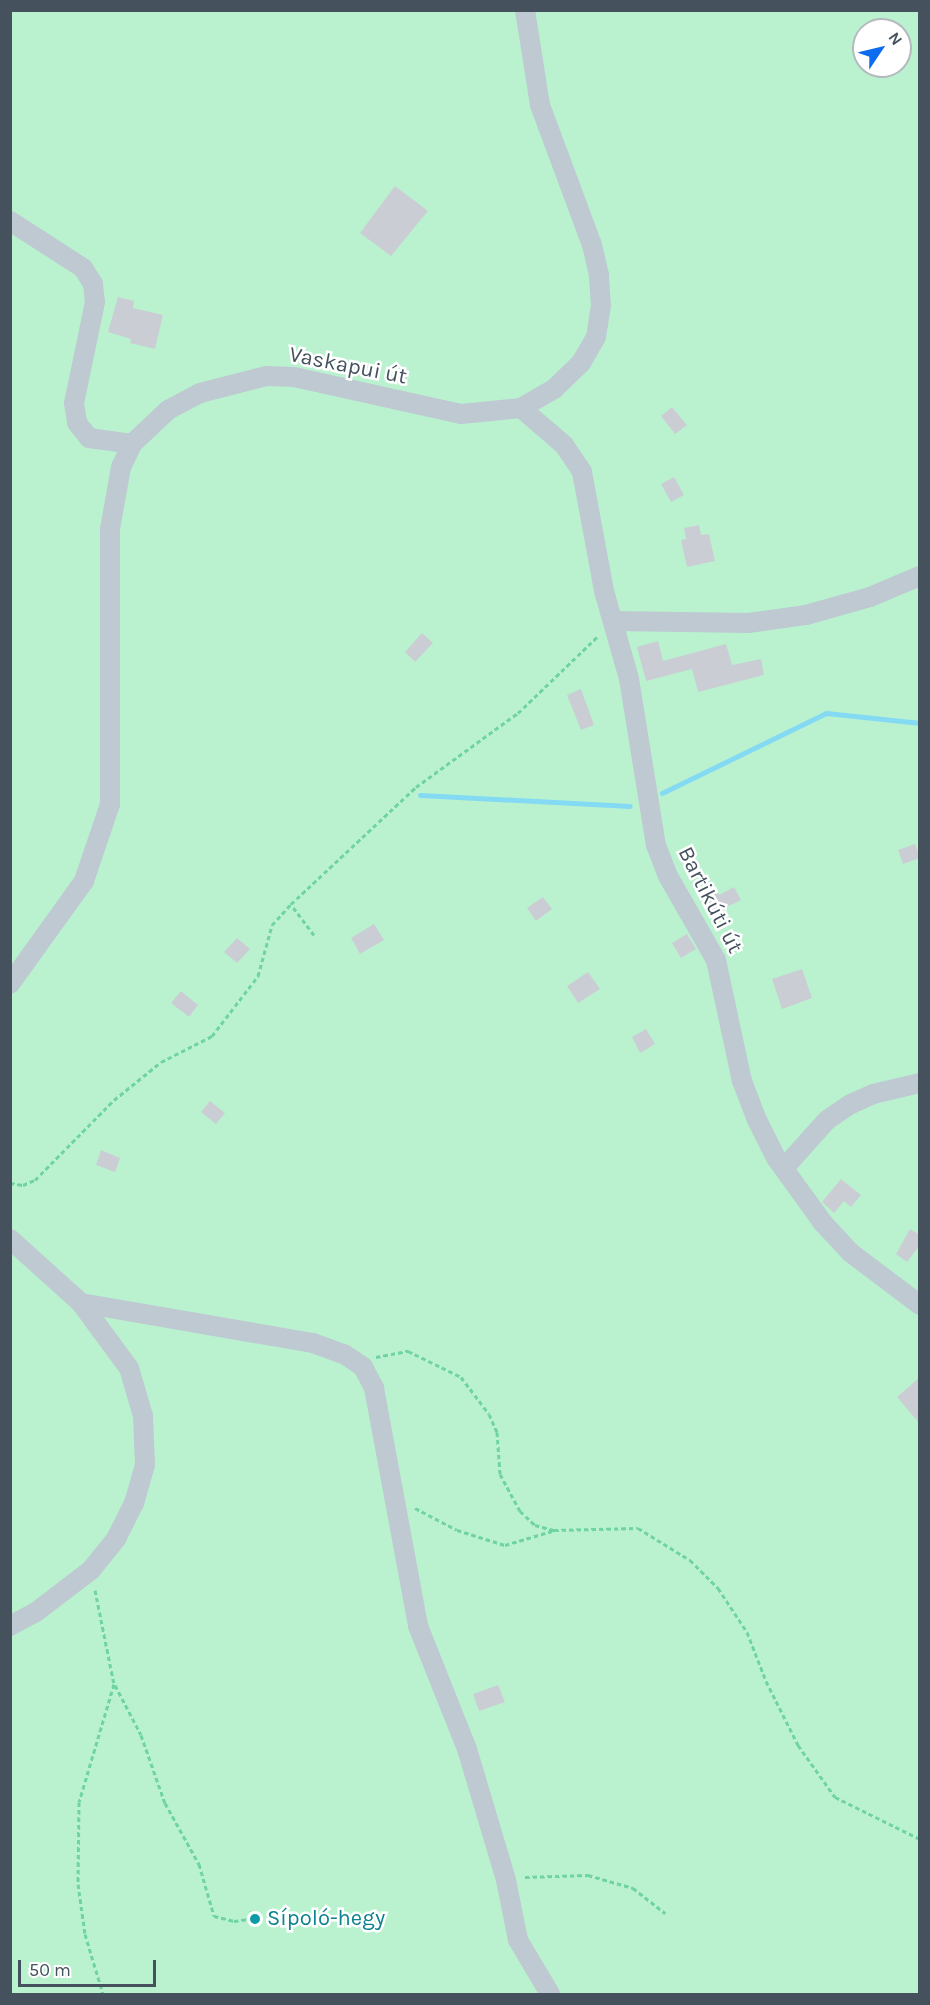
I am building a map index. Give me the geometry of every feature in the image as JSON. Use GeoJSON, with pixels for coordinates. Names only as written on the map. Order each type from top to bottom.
{"type":"FeatureCollection","features":[{"type":"Feature","properties":{"kind":"street","name":"Vaskapui út"},"geometry":{"type":"LineString","coordinates":[[10,984],[84,881],[110,804],[110,529],[119,477],[132,444],[168,410],[200,393],[266,376],[294,377],[462,414],[521,408],[555,388],[581,363],[596,337],[602,306],[592,245],[540,105],[525,10]]}},
{"type":"Feature","properties":{"kind":"street"},"geometry":{"type":"LineString","coordinates":[[10,221],[82,268],[93,284],[95,302],[74,403],[77,423],[90,438],[132,444]]}},
{"type":"Feature","properties":{"kind":"street","name":"Bartikúti út"},"geometry":{"type":"LineString","coordinates":[[521,408],[564,445],[582,472],[613,621],[629,679],[660,858],[716,960],[742,1081],[757,1120],[784,1168],[823,1223],[851,1252],[920,1305]]}},
{"type":"Feature","properties":{"kind":"street"},"geometry":{"type":"LineString","coordinates":[[613,621],[748,623],[806,615],[870,597],[920,576]]}},
{"type":"Feature","properties":{"kind":"street"},"geometry":{"type":"LineString","coordinates":[[784,1168],[827,1120],[851,1104],[873,1095],[920,1083]]}},
{"type":"Feature","properties":{"kind":"street"},"geometry":{"type":"LineString","coordinates":[[10,1239],[81,1303],[129,1368],[143,1416],[145,1466],[134,1503],[116,1539],[91,1570],[46,1605],[10,1626]]}},
{"type":"Feature","properties":{"kind":"street"},"geometry":{"type":"LineString","coordinates":[[81,1303],[313,1343],[344,1354],[363,1367],[374,1388],[418,1626],[467,1749],[506,1880],[518,1940],[550,1995]]}},
{"type":"Feature","properties":{"kind":"path"},"geometry":{"type":"LineString","coordinates":[[10,1183],[23,1185],[35,1180],[114,1100],[161,1062],[212,1036],[258,976],[272,925],[291,904],[416,787],[518,713],[613,621]]}},
{"type":"Feature","properties":{"kind":"path"},"geometry":{"type":"LineString","coordinates":[[291,904],[314,935]]}},
{"type":"Feature","properties":{"kind":"path"},"geometry":{"type":"LineString","coordinates":[[363,1367],[387,1353],[408,1351],[461,1377],[497,1432],[500,1474],[520,1511],[535,1526],[554,1530],[638,1528],[659,1544],[690,1560],[718,1588],[747,1632],[766,1681],[798,1745],[835,1797],[920,1839]]}},
{"type":"Feature","properties":{"kind":"path"},"geometry":{"type":"LineString","coordinates":[[396,1503],[457,1530],[505,1545],[554,1530]]}},
{"type":"Feature","properties":{"kind":"path"},"geometry":{"type":"LineString","coordinates":[[91,1570],[114,1684],[141,1735],[165,1803],[198,1864],[214,1916],[234,1921],[249,1919],[251,1911]]}},
{"type":"Feature","properties":{"kind":"path"},"geometry":{"type":"LineString","coordinates":[[103,1995],[85,1934],[78,1884],[78,1834],[80,1802],[114,1684]]}},
{"type":"Feature","properties":{"kind":"path"},"geometry":{"type":"LineString","coordinates":[[506,1880],[546,1874],[588,1875],[633,1888],[665,1913]]}},
{"type":"Feature","properties":{"kind":"green space"},"geometry":{"type":"Polygon","coordinates":[[[11,11],[919,11],[919,1994],[11,1994],[11,11]]]}},
{"type":"Feature","properties":{"kind":"building"},"geometry":{"type":"Polygon","coordinates":[[[395,186],[428,211],[391,256],[360,233],[395,186]]]}},
{"type":"Feature","properties":{"kind":"building"},"geometry":{"type":"Polygon","coordinates":[[[118,297],[134,301],[133,308],[163,315],[155,349],[130,343],[131,339],[108,332],[118,297]]]}},
{"type":"Feature","properties":{"kind":"building"},"geometry":{"type":"Polygon","coordinates":[[[672,407],[687,425],[675,434],[661,416],[672,407]]]}},
{"type":"Feature","properties":{"kind":"building"},"geometry":{"type":"Polygon","coordinates":[[[674,477],[684,495],[671,502],[661,484],[674,477]]]}},
{"type":"Feature","properties":{"kind":"building"},"geometry":{"type":"Polygon","coordinates":[[[699,525],[701,535],[709,534],[715,561],[687,567],[681,540],[686,539],[684,528],[699,525]]]}},
{"type":"Feature","properties":{"kind":"building"},"geometry":{"type":"Polygon","coordinates":[[[422,633],[433,643],[415,662],[405,652],[422,633]]]}},
{"type":"Feature","properties":{"kind":"building"},"geometry":{"type":"Polygon","coordinates":[[[658,641],[663,661],[726,644],[732,665],[761,659],[764,675],[698,692],[692,669],[646,681],[637,647],[658,641]]]}},
{"type":"Feature","properties":{"kind":"building"},"geometry":{"type":"Polygon","coordinates":[[[581,689],[594,725],[581,730],[567,695],[581,689]]]}},
{"type":"Feature","properties":{"kind":"building"},"geometry":{"type":"Polygon","coordinates":[[[915,844],[920,858],[903,864],[898,850],[915,844]]]}},
{"type":"Feature","properties":{"kind":"building"},"geometry":{"type":"Polygon","coordinates":[[[713,883],[719,895],[734,887],[741,900],[712,914],[699,890],[713,883]]]}},
{"type":"Feature","properties":{"kind":"building"},"geometry":{"type":"Polygon","coordinates":[[[543,897],[552,909],[536,921],[527,908],[543,897]]]}},
{"type":"Feature","properties":{"kind":"building"},"geometry":{"type":"Polygon","coordinates":[[[374,924],[384,940],[360,954],[351,938],[374,924]]]}},
{"type":"Feature","properties":{"kind":"building"},"geometry":{"type":"Polygon","coordinates":[[[687,934],[696,949],[681,958],[672,943],[687,934]]]}},
{"type":"Feature","properties":{"kind":"building"},"geometry":{"type":"Polygon","coordinates":[[[237,938],[250,949],[237,963],[224,952],[237,938]]]}},
{"type":"Feature","properties":{"kind":"building"},"geometry":{"type":"Polygon","coordinates":[[[802,969],[812,998],[782,1009],[772,979],[802,969]]]}},
{"type":"Feature","properties":{"kind":"building"},"geometry":{"type":"Polygon","coordinates":[[[588,972],[600,989],[578,1003],[567,986],[588,972]]]}},
{"type":"Feature","properties":{"kind":"building"},"geometry":{"type":"Polygon","coordinates":[[[181,991],[198,1005],[189,1017],[171,1003],[181,991]]]}},
{"type":"Feature","properties":{"kind":"building"},"geometry":{"type":"Polygon","coordinates":[[[646,1029],[655,1044],[640,1053],[632,1037],[646,1029]]]}},
{"type":"Feature","properties":{"kind":"building"},"geometry":{"type":"Polygon","coordinates":[[[210,1101],[225,1113],[216,1124],[201,1112],[210,1101]]]}},
{"type":"Feature","properties":{"kind":"building"},"geometry":{"type":"Polygon","coordinates":[[[101,1150],[120,1158],[115,1172],[96,1165],[101,1150]]]}},
{"type":"Feature","properties":{"kind":"building"},"geometry":{"type":"Polygon","coordinates":[[[841,1179],[861,1195],[851,1207],[844,1201],[834,1213],[822,1202],[841,1179]]]}},
{"type":"Feature","properties":{"kind":"building"},"geometry":{"type":"Polygon","coordinates":[[[910,1229],[920,1235],[920,1245],[907,1262],[896,1254],[910,1229]]]}},
{"type":"Feature","properties":{"kind":"building"},"geometry":{"type":"Polygon","coordinates":[[[920,1377],[920,1424],[897,1397],[920,1377]]]}},
{"type":"Feature","properties":{"kind":"building"},"geometry":{"type":"Polygon","coordinates":[[[498,1685],[505,1702],[479,1711],[473,1694],[498,1685]]]}},
{"type":"Feature","properties":{"kind":"waterway"},"geometry":{"type":"LineString","coordinates":[[662,793],[826,713],[920,723]]}},
{"type":"Feature","properties":{"kind":"waterway"},"geometry":{"type":"LineString","coordinates":[[420,795],[630,806]]}},
{"type":"Feature","properties":{"kind":"place","name":"Sípoló-hegy"},"geometry":{"type":"Point","coordinates":[255,1919]}}]}
